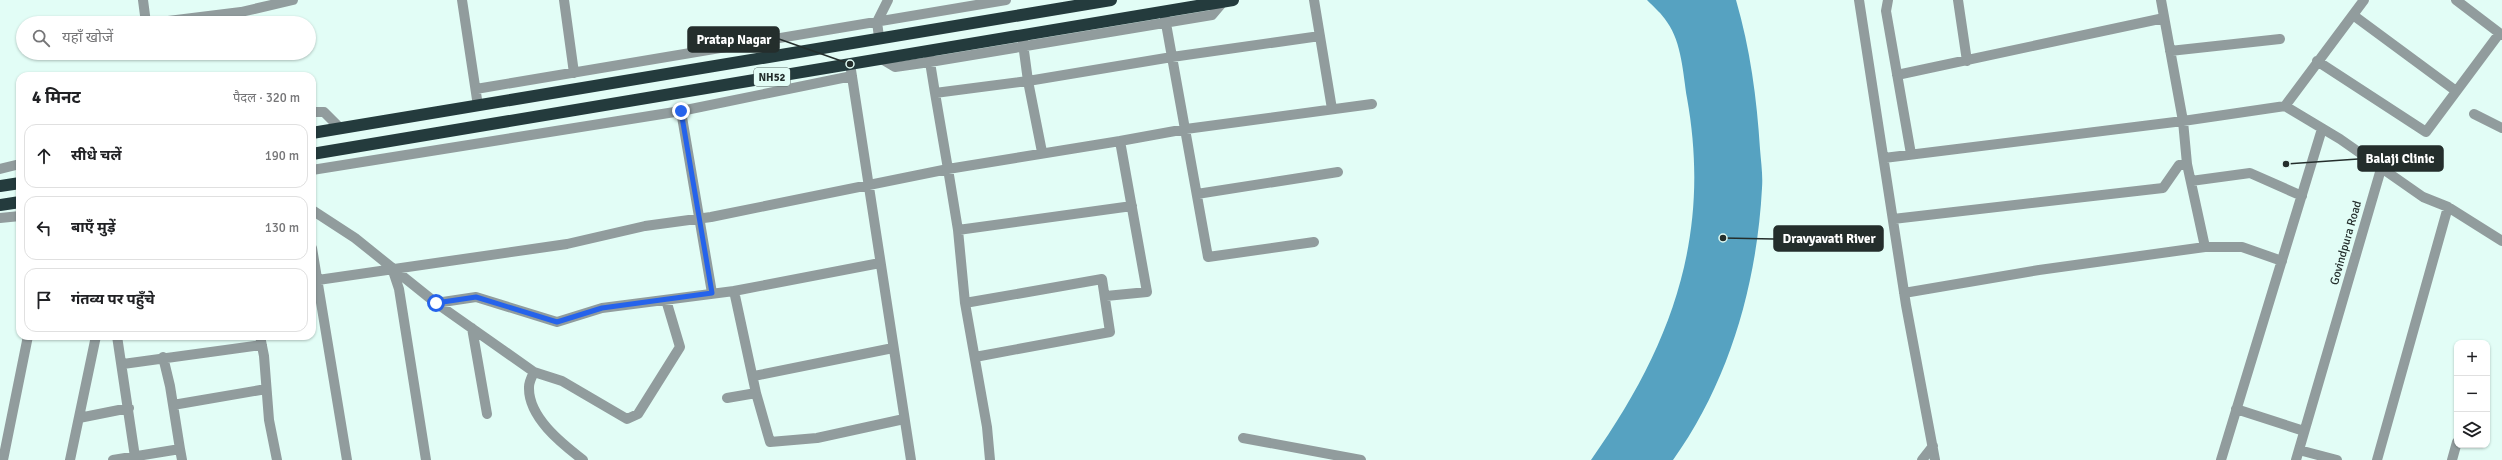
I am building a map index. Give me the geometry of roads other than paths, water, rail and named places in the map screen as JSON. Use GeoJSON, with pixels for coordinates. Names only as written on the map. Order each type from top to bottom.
{"type":"FeatureCollection","features":[{"type":"Feature","properties":{"kind":"highway","name":"NH52"},"geometry":{"type":"LineString","coordinates":[[316,132],[879,37],[1110,0]]}},
{"type":"Feature","properties":{"kind":"highway","name":"NH52"},"geometry":{"type":"LineString","coordinates":[[316,153],[851,70],[880,58],[929,56],[1165,18],[1228,1]]}},
{"type":"Feature","properties":{"kind":"highway"},"geometry":{"type":"LineString","coordinates":[[0,186],[16,184]]}},
{"type":"Feature","properties":{"kind":"highway"},"geometry":{"type":"LineString","coordinates":[[0,205],[16,203]]}},
{"type":"Feature","properties":{"kind":"street"},"geometry":{"type":"LineString","coordinates":[[143,0],[145,16]]}},
{"type":"Feature","properties":{"kind":"street"},"geometry":{"type":"LineString","coordinates":[[209,16],[241,12],[293,0]]}},
{"type":"Feature","properties":{"kind":"street"},"geometry":{"type":"LineString","coordinates":[[462,0],[478,106]]}},
{"type":"Feature","properties":{"kind":"street"},"geometry":{"type":"LineString","coordinates":[[564,0],[574,73]]}},
{"type":"Feature","properties":{"kind":"street"},"geometry":{"type":"LineString","coordinates":[[879,37],[877,22],[888,0]]}},
{"type":"Feature","properties":{"kind":"street"},"geometry":{"type":"LineString","coordinates":[[476,89],[1006,0]]}},
{"type":"Feature","properties":{"kind":"street"},"geometry":{"type":"LineString","coordinates":[[1314,0],[1332,109]]}},
{"type":"Feature","properties":{"kind":"street"},"geometry":{"type":"LineString","coordinates":[[1859,0],[1904,293],[1935,460]]}},
{"type":"Feature","properties":{"kind":"street"},"geometry":{"type":"LineString","coordinates":[[1888,0],[1886,11],[1911,154]]}},
{"type":"Feature","properties":{"kind":"street"},"geometry":{"type":"LineString","coordinates":[[1958,0],[1967,61]]}},
{"type":"Feature","properties":{"kind":"street"},"geometry":{"type":"LineString","coordinates":[[2161,0],[2183,121],[2187,164],[2205,247]]}},
{"type":"Feature","properties":{"kind":"street"},"geometry":{"type":"LineString","coordinates":[[2285,106],[2317,61],[2364,0]]}},
{"type":"Feature","properties":{"kind":"street"},"geometry":{"type":"LineString","coordinates":[[2317,61],[2426,132],[2501,34],[2456,0]]}},
{"type":"Feature","properties":{"kind":"street"},"geometry":{"type":"LineString","coordinates":[[2353,15],[2456,91]]}},
{"type":"Feature","properties":{"kind":"street"},"geometry":{"type":"LineString","coordinates":[[1165,18],[1208,257],[1314,242]]}},
{"type":"Feature","properties":{"kind":"street"},"geometry":{"type":"LineString","coordinates":[[1897,75],[2164,18]]}},
{"type":"Feature","properties":{"kind":"street"},"geometry":{"type":"LineString","coordinates":[[935,93],[1028,81],[1172,57],[1320,36]]}},
{"type":"Feature","properties":{"kind":"street"},"geometry":{"type":"LineString","coordinates":[[2170,51],[2280,39]]}},
{"type":"Feature","properties":{"kind":"street"},"geometry":{"type":"LineString","coordinates":[[1023,41],[1028,81],[1042,152]]}},
{"type":"Feature","properties":{"kind":"street"},"geometry":{"type":"LineString","coordinates":[[929,56],[958,230],[965,303],[988,427],[990,460]]}},
{"type":"Feature","properties":{"kind":"street"},"geometry":{"type":"LineString","coordinates":[[316,169],[681,111],[851,70],[910,460]]}},
{"type":"Feature","properties":{"kind":"street"},"geometry":{"type":"LineString","coordinates":[[318,280],[392,268],[568,244],[645,226],[699,219],[1042,152],[1120,141],[1186,129],[1372,104]]}},
{"type":"Feature","properties":{"kind":"street"},"geometry":{"type":"LineString","coordinates":[[1884,158],[2183,121],[2285,106],[2423,197],[2448,208],[2502,241]]}},
{"type":"Feature","properties":{"kind":"street"},"geometry":{"type":"LineString","coordinates":[[681,111],[712,293]]}},
{"type":"Feature","properties":{"kind":"street"},"geometry":{"type":"LineString","coordinates":[[316,112],[324,112],[340,128]]}},
{"type":"Feature","properties":{"kind":"street"},"geometry":{"type":"LineString","coordinates":[[2474,114],[2502,128]]}},
{"type":"Feature","properties":{"kind":"street"},"geometry":{"type":"LineString","coordinates":[[2221,460],[2322,130]]}},
{"type":"Feature","properties":{"kind":"street"},"geometry":{"type":"LineString","coordinates":[[1106,296],[1147,292],[1120,141]]}},
{"type":"Feature","properties":{"kind":"street"},"geometry":{"type":"LineString","coordinates":[[1893,219],[2163,188],[2179,165],[2187,164]]}},
{"type":"Feature","properties":{"kind":"street"},"geometry":{"type":"LineString","coordinates":[[0,168],[16,165]]}},
{"type":"Feature","properties":{"kind":"street","name":"Govindpura Road"},"geometry":{"type":"LineString","coordinates":[[2297,455],[2381,169]]}},
{"type":"Feature","properties":{"kind":"street"},"geometry":{"type":"LineString","coordinates":[[1197,194],[1338,172]]}},
{"type":"Feature","properties":{"kind":"street"},"geometry":{"type":"LineString","coordinates":[[2191,181],[2250,173],[2302,196]]}},
{"type":"Feature","properties":{"kind":"street"},"geometry":{"type":"LineString","coordinates":[[958,230],[1132,206]]}},
{"type":"Feature","properties":{"kind":"street"},"geometry":{"type":"LineString","coordinates":[[2377,460],[2448,208]]}},
{"type":"Feature","properties":{"kind":"street"},"geometry":{"type":"LineString","coordinates":[[316,213],[355,238],[436,303],[534,372],[562,381],[627,419],[638,414],[680,347],[666,300]]}},
{"type":"Feature","properties":{"kind":"street"},"geometry":{"type":"LineString","coordinates":[[0,218],[16,216]]}},
{"type":"Feature","properties":{"kind":"street"},"geometry":{"type":"LineString","coordinates":[[1904,293],[2039,270],[2205,247],[2242,247],[2282,261]]}},
{"type":"Feature","properties":{"kind":"street"},"geometry":{"type":"LineString","coordinates":[[436,303],[476,297],[557,322],[602,308],[734,291],[880,262]]}},
{"type":"Feature","properties":{"kind":"street"},"geometry":{"type":"LineString","coordinates":[[392,268],[399,289],[426,460]]}},
{"type":"Feature","properties":{"kind":"street"},"geometry":{"type":"LineString","coordinates":[[316,269],[318,280],[317,301],[347,460]]}},
{"type":"Feature","properties":{"kind":"street"},"geometry":{"type":"LineString","coordinates":[[965,303],[1102,279],[1106,296],[1110,332],[975,357]]}},
{"type":"Feature","properties":{"kind":"street"},"geometry":{"type":"LineString","coordinates":[[734,291],[754,376],[756,393],[770,442],[817,438],[904,419]]}},
{"type":"Feature","properties":{"kind":"street"},"geometry":{"type":"LineString","coordinates":[[472,328],[487,414]]}},
{"type":"Feature","properties":{"kind":"street"},"geometry":{"type":"LineString","coordinates":[[3,460],[27,340]]}},
{"type":"Feature","properties":{"kind":"street"},"geometry":{"type":"LineString","coordinates":[[70,460],[95,340]]}},
{"type":"Feature","properties":{"kind":"street"},"geometry":{"type":"LineString","coordinates":[[118,340],[129,408],[135,457]]}},
{"type":"Feature","properties":{"kind":"street"},"geometry":{"type":"LineString","coordinates":[[122,364],[261,341],[269,420],[277,460]]}},
{"type":"Feature","properties":{"kind":"street"},"geometry":{"type":"LineString","coordinates":[[754,376],[893,348]]}},
{"type":"Feature","properties":{"kind":"street"},"geometry":{"type":"LineString","coordinates":[[163,357],[182,460]]}},
{"type":"Feature","properties":{"kind":"street"},"geometry":{"type":"LineString","coordinates":[[534,372],[528,386],[535,412],[564,445],[583,460]]}},
{"type":"Feature","properties":{"kind":"street"},"geometry":{"type":"LineString","coordinates":[[172,405],[266,389]]}},
{"type":"Feature","properties":{"kind":"street"},"geometry":{"type":"LineString","coordinates":[[727,398],[756,393]]}},
{"type":"Feature","properties":{"kind":"street"},"geometry":{"type":"LineString","coordinates":[[79,418],[129,408]]}},
{"type":"Feature","properties":{"kind":"street"},"geometry":{"type":"LineString","coordinates":[[2236,409],[2304,431]]}},
{"type":"Feature","properties":{"kind":"street"},"geometry":{"type":"LineString","coordinates":[[1243,438],[1361,460]]}},
{"type":"Feature","properties":{"kind":"street"},"geometry":{"type":"LineString","coordinates":[[1922,460],[1933,446]]}},
{"type":"Feature","properties":{"kind":"street"},"geometry":{"type":"LineString","coordinates":[[2452,460],[2455,448]]}},
{"type":"Feature","properties":{"kind":"street"},"geometry":{"type":"LineString","coordinates":[[114,460],[180,449]]}},
{"type":"Feature","properties":{"kind":"street"},"geometry":{"type":"LineString","coordinates":[[2297,455],[2337,460]]}},
{"type":"Feature","properties":{"kind":"water"},"geometry":{"type":"Polygon","coordinates":[[[1647,0],[1736,0],[1749,55],[1757,111],[1762,178],[1759,224],[1754,260],[1737,331],[1710,398],[1693,430],[1673,460],[1591,460],[1619,418],[1643,375],[1663,332],[1678,289],[1689,244],[1694,197],[1693,149],[1683,69],[1679,49],[1672,30],[1663,16],[1647,0]]]}},
{"type":"Feature","properties":{"kind":"place","name":"Pratap Nagar"},"geometry":{"type":"Point","coordinates":[850,64]}},
{"type":"Feature","properties":{"kind":"place","name":"Balaji Clinic"},"geometry":{"type":"Point","coordinates":[2286,164]}},
{"type":"Feature","properties":{"kind":"place","name":"Dravyavati River"},"geometry":{"type":"Point","coordinates":[1723,238]}}]}
